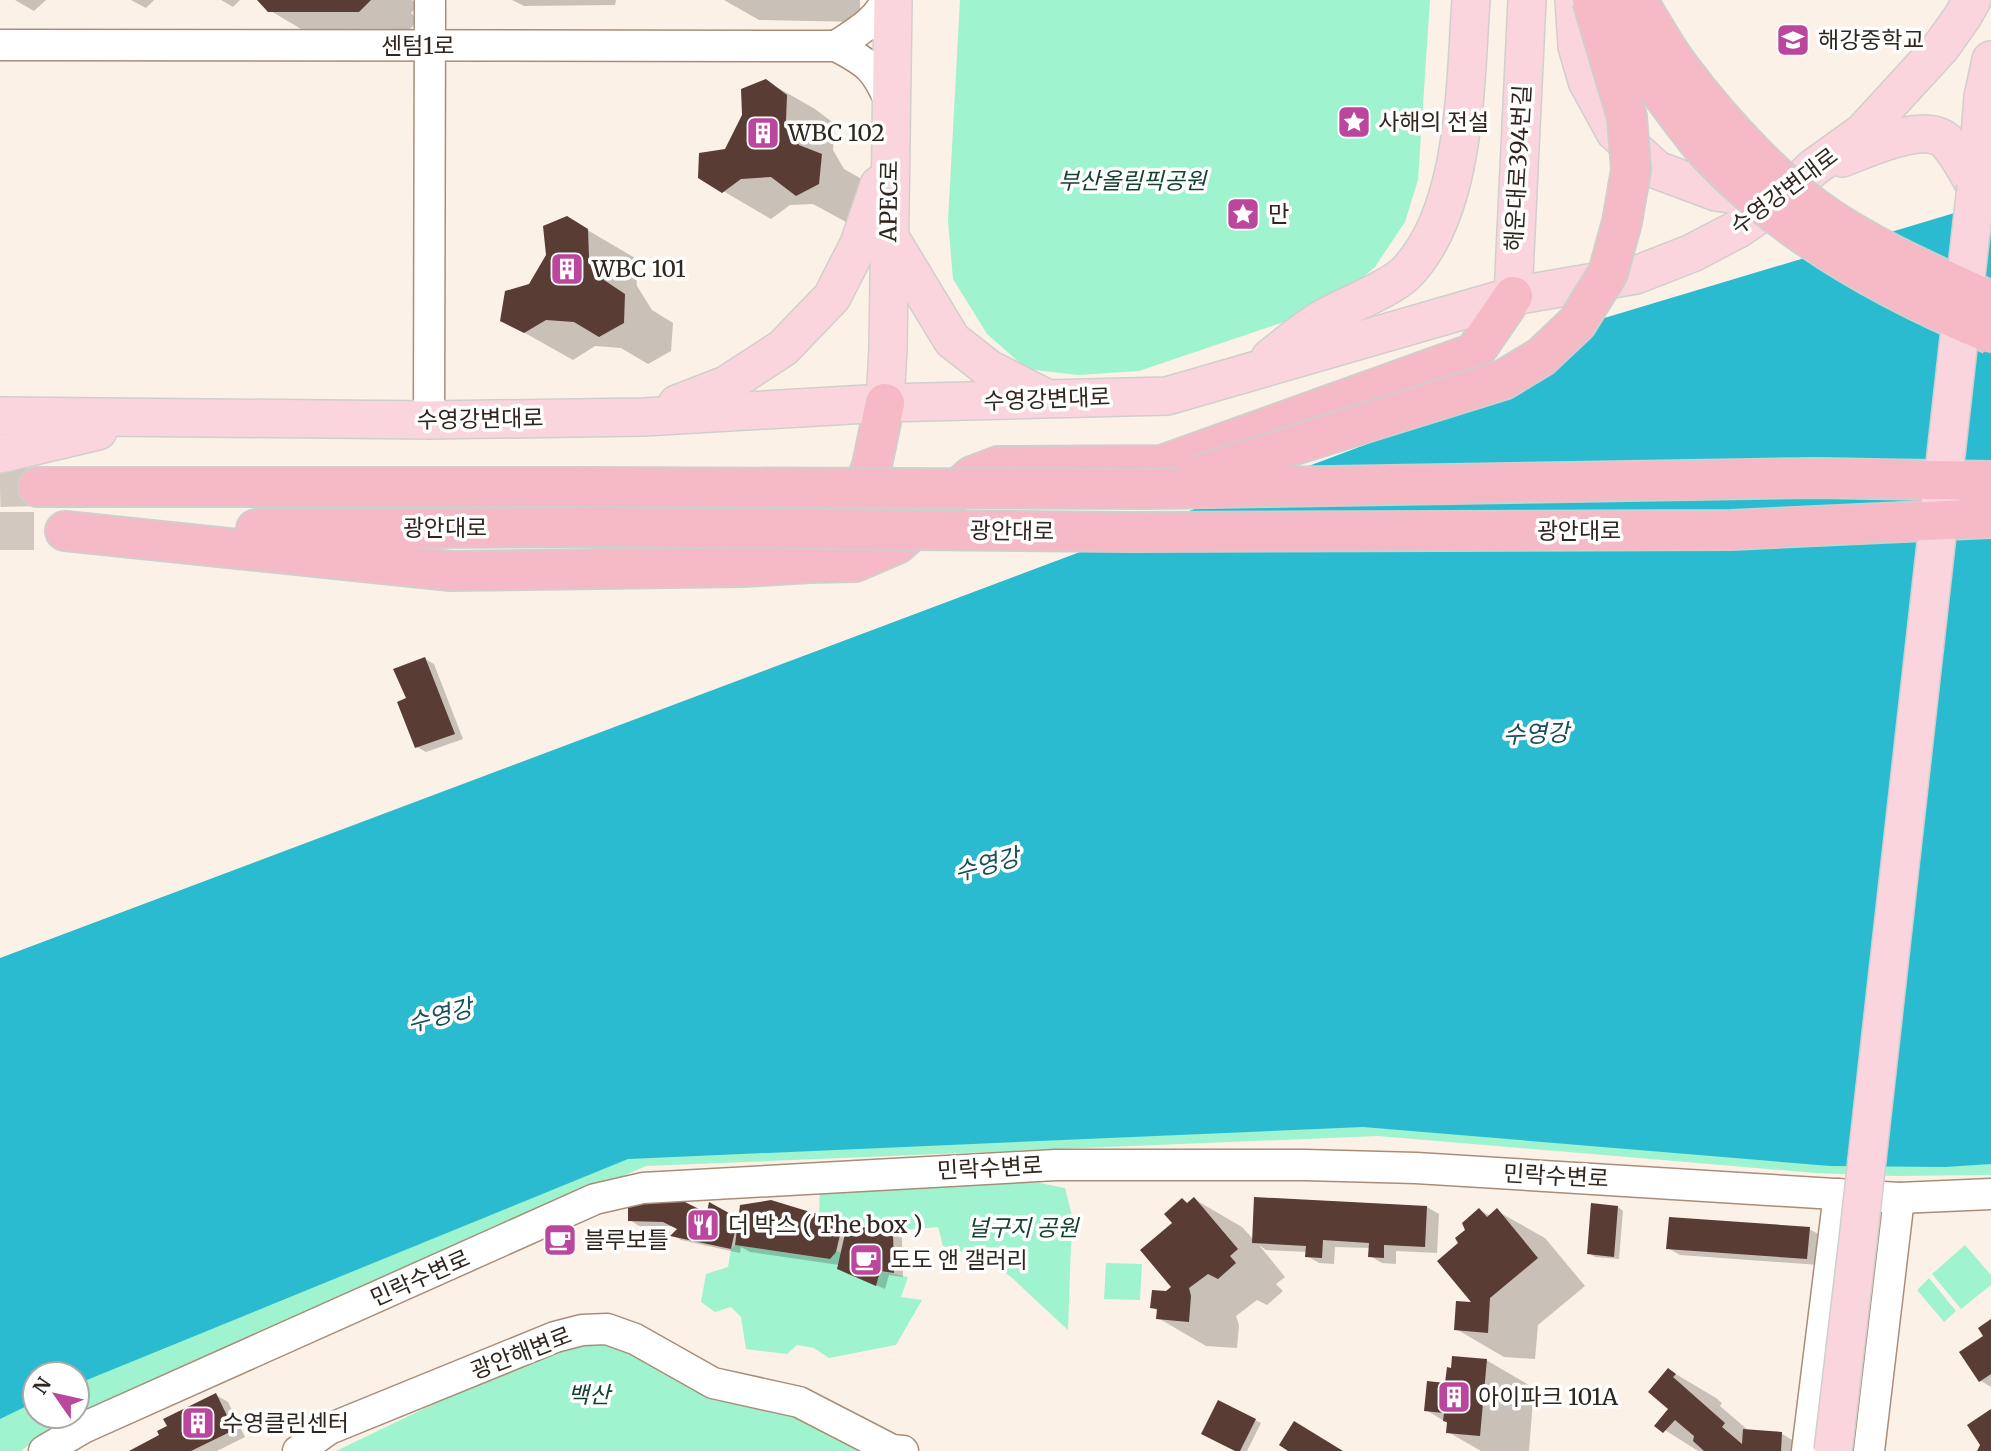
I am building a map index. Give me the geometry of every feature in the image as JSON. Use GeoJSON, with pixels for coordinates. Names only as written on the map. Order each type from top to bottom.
{"type":"FeatureCollection","features":[{"type":"Feature","properties":{"kind":"highway"},"geometry":{"type":"LineString","coordinates":[[1149,489],[1284,450],[1503,380],[1541,357],[1577,323],[1608,273],[1622,222],[1631,170],[1627,117],[1592,0]]}},
{"type":"Feature","properties":{"kind":"highway"},"geometry":{"type":"LineString","coordinates":[[1601,0],[1653,83],[1709,155],[1763,202],[1860,272],[1905,296],[1991,334]]}},
{"type":"Feature","properties":{"kind":"highway"},"geometry":{"type":"LineString","coordinates":[[1637,0],[1686,76],[1725,123],[1783,181],[1841,226],[1917,267],[1991,301]]}},
{"type":"Feature","properties":{"kind":"highway"},"geometry":{"type":"LineString","coordinates":[[809,563],[855,562],[897,544],[972,476],[998,466],[1162,465],[1474,352],[1513,296]]}},
{"type":"Feature","properties":{"kind":"highway"},"geometry":{"type":"LineString","coordinates":[[809,563],[836,541],[856,511],[872,466],[885,403]]}},
{"type":"Feature","properties":{"kind":"highway","name":"광안대로"},"geometry":{"type":"LineString","coordinates":[[38,487],[1149,489],[1815,478],[1991,481]]}},
{"type":"Feature","properties":{"kind":"highway","name":"광안대로"},"geometry":{"type":"LineString","coordinates":[[809,563],[743,567],[450,571],[49,531],[592,527],[1131,532],[1704,530],[1991,518]]}},
{"type":"Feature","properties":{"kind":"main road","name":"APEC로"},"geometry":{"type":"LineString","coordinates":[[885,403],[893,0]]}},
{"type":"Feature","properties":{"kind":"main road"},"geometry":{"type":"LineString","coordinates":[[1252,371],[1322,319],[1404,275],[1423,251],[1439,222],[1454,171],[1462,125],[1471,0]]}},
{"type":"Feature","properties":{"kind":"main road","name":"해운대로394번길"},"geometry":{"type":"LineString","coordinates":[[1517,0],[1525,41]]}},
{"type":"Feature","properties":{"kind":"main road","name":"해운대로394번길"},"geometry":{"type":"LineString","coordinates":[[1513,296],[1529,0]]}},
{"type":"Feature","properties":{"kind":"main road"},"geometry":{"type":"LineString","coordinates":[[1574,0],[1577,46],[1587,81],[1615,132],[1657,170],[1716,192],[1779,201]]}},
{"type":"Feature","properties":{"kind":"main road","name":"수영강변대로"},"geometry":{"type":"LineString","coordinates":[[0,416],[429,420],[644,416],[885,403],[1167,396],[1513,296],[1636,275],[1692,253],[1738,229],[1779,201],[1813,168],[1863,132],[1941,47],[1972,0]]}},
{"type":"Feature","properties":{"kind":"main road"},"geometry":{"type":"LineString","coordinates":[[1833,1451],[1976,187],[1983,97],[1991,60]]}},
{"type":"Feature","properties":{"kind":"main road"},"geometry":{"type":"LineString","coordinates":[[1813,168],[1913,134],[1928,134],[1945,140],[1976,187]]}},
{"type":"Feature","properties":{"kind":"main road"},"geometry":{"type":"LineString","coordinates":[[644,416],[726,385],[783,348],[832,297],[859,244],[890,151]]}},
{"type":"Feature","properties":{"kind":"main road"},"geometry":{"type":"LineString","coordinates":[[888,235],[952,340],[989,369],[1050,400]]}},
{"type":"Feature","properties":{"kind":"main road"},"geometry":{"type":"LineString","coordinates":[[0,454],[153,418]]}},
{"type":"Feature","properties":{"kind":"street"},"geometry":{"type":"LineString","coordinates":[[429,420],[430,0]]}},
{"type":"Feature","properties":{"kind":"street"},"geometry":{"type":"LineString","coordinates":[[886,0],[884,6],[860,30],[836,46],[859,58],[879,77],[891,104]]}},
{"type":"Feature","properties":{"kind":"street","name":"센텀1로"},"geometry":{"type":"LineString","coordinates":[[0,45],[836,46]]}},
{"type":"Feature","properties":{"kind":"street","name":"민락수변로"},"geometry":{"type":"LineString","coordinates":[[46,1450],[83,1428],[595,1199],[643,1188],[1056,1165],[1305,1165],[1416,1168],[1899,1198],[1991,1194]]}},
{"type":"Feature","properties":{"kind":"street"},"geometry":{"type":"LineString","coordinates":[[1807,1451],[1839,1194]]}},
{"type":"Feature","properties":{"kind":"street"},"geometry":{"type":"LineString","coordinates":[[1869,1451],[1899,1198]]}},
{"type":"Feature","properties":{"kind":"street","name":"광안해변로"},"geometry":{"type":"LineString","coordinates":[[298,1451],[329,1429],[555,1337],[582,1330],[607,1329],[635,1339],[713,1383],[799,1402],[892,1450],[903,1451]]}},
{"type":"Feature","properties":{"kind":"green space","name":"부산올림픽공원"},"geometry":{"type":"Polygon","coordinates":[[[960,0],[1430,0],[1418,180],[1405,222],[1375,267],[1328,307],[1139,371],[1078,375],[1027,369],[987,334],[953,279],[948,221],[960,0]]]}},
{"type":"Feature","properties":{"kind":"green space"},"geometry":{"type":"Polygon","coordinates":[[[998,1113],[1991,1134],[1991,1175],[1815,1173],[1378,1136],[646,1166],[91,1409],[91,1360],[80,1360],[623,1134],[998,1113]]]}},
{"type":"Feature","properties":{"kind":"green space","name":"널구지 공원"},"geometry":{"type":"Polygon","coordinates":[[[1024,1180],[1065,1188],[1072,1216],[1068,1330],[1011,1277],[984,1258],[943,1246],[938,1227],[893,1231],[819,1215],[820,1188],[1024,1180]]]}},
{"type":"Feature","properties":{"kind":"green space"},"geometry":{"type":"Polygon","coordinates":[[[735,1245],[829,1259],[836,1252],[841,1252],[837,1269],[875,1285],[880,1271],[908,1277],[901,1297],[922,1300],[896,1345],[829,1358],[814,1348],[797,1345],[787,1354],[746,1349],[741,1317],[731,1307],[715,1312],[701,1302],[706,1274],[728,1267],[731,1249],[735,1245]]]}},
{"type":"Feature","properties":{"kind":"green space"},"geometry":{"type":"Polygon","coordinates":[[[1965,1245],[1991,1275],[1991,1285],[1961,1309],[1932,1274],[1965,1245]]]}},
{"type":"Feature","properties":{"kind":"green space"},"geometry":{"type":"Polygon","coordinates":[[[1106,1263],[1142,1264],[1140,1300],[1104,1299],[1106,1263]]]}},
{"type":"Feature","properties":{"kind":"green space"},"geometry":{"type":"Polygon","coordinates":[[[1929,1278],[1956,1311],[1944,1322],[1917,1290],[1929,1278]]]}},
{"type":"Feature","properties":{"kind":"green space","name":"백산"},"geometry":{"type":"Polygon","coordinates":[[[592,1336],[810,1418],[861,1451],[336,1451],[527,1359],[592,1336]]]}},
{"type":"Feature","properties":{"kind":"green space"},"geometry":{"type":"Polygon","coordinates":[[[21,1385],[21,1430],[48,1430],[21,1451],[0,1451],[0,1394],[21,1385]]]}},
{"type":"Feature","properties":{"kind":"water","name":"수영강"},"geometry":{"type":"Polygon","coordinates":[[[1991,202],[1991,1164],[1945,1167],[1830,1166],[1363,1127],[628,1159],[91,1378],[91,1360],[21,1360],[21,1409],[0,1419],[0,958],[1543,378],[1561,331],[1991,202]]]}},
{"type":"Feature","properties":{"kind":"building"},"geometry":{"type":"Polygon","coordinates":[[[257,0],[371,0],[359,12],[268,12],[257,0]]]}},
{"type":"Feature","properties":{"kind":"building","name":"WBC 102"},"geometry":{"type":"Polygon","coordinates":[[[766,79],[787,95],[786,121],[799,145],[822,154],[819,184],[796,196],[771,177],[741,179],[722,193],[698,178],[699,153],[725,149],[742,115],[741,89],[766,79]]]}},
{"type":"Feature","properties":{"kind":"building","name":"WBC 101"},"geometry":{"type":"Polygon","coordinates":[[[567,216],[588,229],[589,257],[604,280],[625,294],[624,323],[599,337],[574,322],[546,320],[524,333],[500,321],[505,291],[529,284],[546,255],[543,226],[567,216]]]}},
{"type":"Feature","properties":{"kind":"building"},"geometry":{"type":"Polygon","coordinates":[[[425,657],[455,734],[415,748],[397,702],[406,698],[393,669],[425,657]]]}},
{"type":"Feature","properties":{"kind":"building"},"geometry":{"type":"Polygon","coordinates":[[[1194,1197],[1238,1249],[1230,1256],[1236,1263],[1218,1279],[1208,1274],[1189,1288],[1189,1322],[1156,1319],[1157,1309],[1150,1308],[1152,1290],[1166,1291],[1171,1287],[1140,1250],[1172,1223],[1164,1214],[1182,1198],[1187,1203],[1194,1197]]]}},
{"type":"Feature","properties":{"kind":"building"},"geometry":{"type":"Polygon","coordinates":[[[1254,1197],[1427,1206],[1425,1247],[1384,1245],[1384,1258],[1368,1257],[1369,1243],[1323,1240],[1322,1258],[1305,1257],[1306,1246],[1252,1243],[1254,1197]]]}},
{"type":"Feature","properties":{"kind":"building"},"geometry":{"type":"Polygon","coordinates":[[[771,1200],[843,1222],[836,1252],[830,1259],[735,1245],[740,1205],[771,1200]]]}},
{"type":"Feature","properties":{"kind":"building","name":"더 박스 ( The box )"},"geometry":{"type":"Polygon","coordinates":[[[641,1202],[685,1202],[707,1213],[709,1202],[738,1218],[731,1249],[670,1236],[677,1229],[663,1222],[628,1221],[628,1207],[641,1202]]]}},
{"type":"Feature","properties":{"kind":"building"},"geometry":{"type":"Polygon","coordinates":[[[1591,1203],[1618,1206],[1614,1257],[1587,1254],[1591,1203]]]}},
{"type":"Feature","properties":{"kind":"building"},"geometry":{"type":"Polygon","coordinates":[[[1479,1208],[1487,1217],[1497,1208],[1538,1258],[1490,1298],[1488,1333],[1454,1330],[1456,1301],[1471,1302],[1437,1261],[1458,1243],[1455,1238],[1465,1230],[1462,1223],[1479,1208]]]}},
{"type":"Feature","properties":{"kind":"building"},"geometry":{"type":"Polygon","coordinates":[[[1669,1217],[1810,1227],[1807,1259],[1666,1249],[1669,1217]]]}},
{"type":"Feature","properties":{"kind":"building","name":"도도 앤 갤러리"},"geometry":{"type":"Polygon","coordinates":[[[847,1225],[893,1231],[894,1273],[880,1271],[876,1286],[837,1269],[847,1225]]]}},
{"type":"Feature","properties":{"kind":"building"},"geometry":{"type":"Polygon","coordinates":[[[1991,1319],[1991,1374],[1979,1382],[1959,1352],[1983,1336],[1978,1328],[1991,1319]]]}},
{"type":"Feature","properties":{"kind":"building","name":"아이파크 101A"},"geometry":{"type":"Polygon","coordinates":[[[1452,1356],[1487,1359],[1480,1436],[1446,1433],[1444,1413],[1424,1411],[1427,1381],[1445,1383],[1452,1356]]]}},
{"type":"Feature","properties":{"kind":"building"},"geometry":{"type":"Polygon","coordinates":[[[1668,1368],[1676,1374],[1673,1377],[1725,1423],[1722,1427],[1742,1444],[1743,1429],[1782,1432],[1781,1451],[1704,1451],[1693,1441],[1694,1436],[1675,1420],[1663,1433],[1654,1426],[1668,1409],[1648,1392],[1668,1368]]]}},
{"type":"Feature","properties":{"kind":"building","name":"수영클린센터"},"geometry":{"type":"Polygon","coordinates":[[[216,1393],[234,1430],[191,1451],[129,1451],[159,1435],[157,1431],[167,1426],[163,1419],[216,1393]]]}},
{"type":"Feature","properties":{"kind":"building"},"geometry":{"type":"Polygon","coordinates":[[[1218,1400],[1256,1419],[1240,1451],[1201,1434],[1218,1400]]]}},
{"type":"Feature","properties":{"kind":"building"},"geometry":{"type":"Polygon","coordinates":[[[1991,1409],[1991,1451],[1977,1451],[1980,1445],[1967,1425],[1991,1409]]]}},
{"type":"Feature","properties":{"kind":"building"},"geometry":{"type":"Polygon","coordinates":[[[1294,1421],[1343,1451],[1288,1451],[1279,1445],[1294,1421]]]}},
{"type":"Feature","properties":{"kind":"tunnel"},"geometry":{"type":"LineString","coordinates":[[0,488],[38,487]]}},
{"type":"Feature","properties":{"kind":"tunnel"},"geometry":{"type":"LineString","coordinates":[[0,531],[34,531]]}},
{"type":"Feature","properties":{"kind":"place","name":"해강중학교"},"geometry":{"type":"Point","coordinates":[1793,40]}},
{"type":"Feature","properties":{"kind":"place","name":"사해의 전설"},"geometry":{"type":"Point","coordinates":[1354,122]}},
{"type":"Feature","properties":{"kind":"place","name":"WBC 102"},"geometry":{"type":"Point","coordinates":[763,133]}},
{"type":"Feature","properties":{"kind":"place","name":"만"},"geometry":{"type":"Point","coordinates":[1243,214]}},
{"type":"Feature","properties":{"kind":"place","name":"WBC 101"},"geometry":{"type":"Point","coordinates":[567,269]}},
{"type":"Feature","properties":{"kind":"place","name":"더 박스 ( The box )"},"geometry":{"type":"Point","coordinates":[703,1225]}},
{"type":"Feature","properties":{"kind":"place","name":"블루보틀"},"geometry":{"type":"Point","coordinates":[560,1240]}},
{"type":"Feature","properties":{"kind":"place","name":"도도 앤 갤러리"},"geometry":{"type":"Point","coordinates":[866,1260]}},
{"type":"Feature","properties":{"kind":"place","name":"아이파크 101A"},"geometry":{"type":"Point","coordinates":[1454,1397]}},
{"type":"Feature","properties":{"kind":"place","name":"수영클린센터"},"geometry":{"type":"Point","coordinates":[198,1423]}}]}
